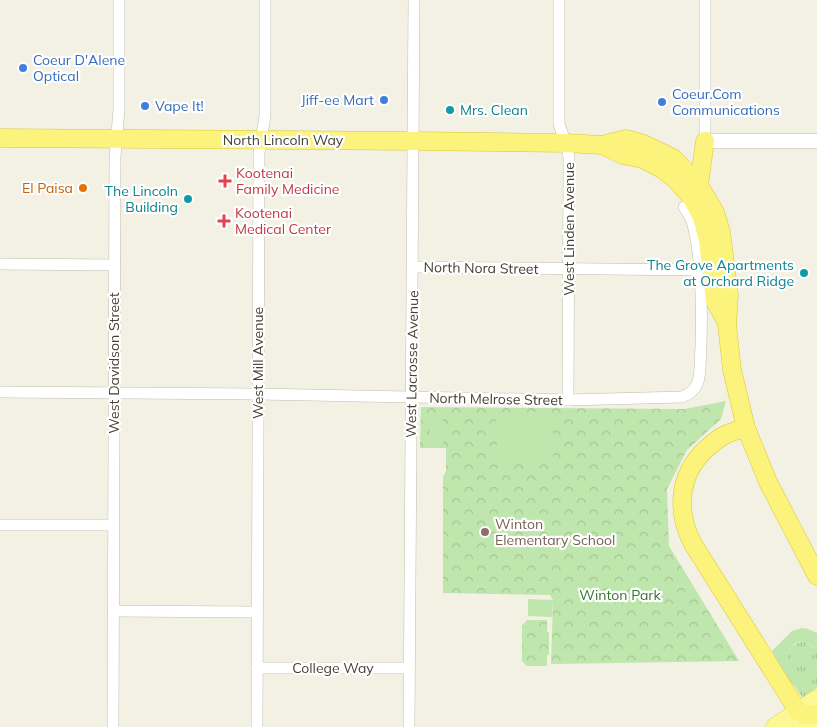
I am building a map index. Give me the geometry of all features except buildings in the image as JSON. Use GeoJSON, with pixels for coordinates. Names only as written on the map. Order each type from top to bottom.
{"type":"FeatureCollection","features":[{"type":"Feature","properties":{"kind":"highway","name":"North Lincoln Way"},"geometry":{"type":"LineString","coordinates":[[0,138],[261,139],[602,145]]}},
{"type":"Feature","properties":{"kind":"highway"},"geometry":{"type":"LineString","coordinates":[[602,145],[626,139],[644,144],[672,158],[699,185],[715,212],[721,232],[729,295],[727,324],[732,370],[746,428],[768,482],[817,576]]}},
{"type":"Feature","properties":{"kind":"highway"},"geometry":{"type":"LineString","coordinates":[[672,158],[682,159],[690,155],[705,141]]}},
{"type":"Feature","properties":{"kind":"highway"},"geometry":{"type":"LineString","coordinates":[[699,185],[705,141]]}},
{"type":"Feature","properties":{"kind":"highway"},"geometry":{"type":"LineString","coordinates":[[602,145],[623,155],[643,159],[662,169],[675,179],[691,197],[702,217],[708,240],[715,301],[727,324]]}},
{"type":"Feature","properties":{"kind":"highway"},"geometry":{"type":"LineString","coordinates":[[746,428],[726,434],[711,444],[693,464],[685,479],[682,493],[684,521],[694,544],[800,719],[805,715],[817,714]]}},
{"type":"Feature","properties":{"kind":"main road"},"geometry":{"type":"LineString","coordinates":[[800,719],[817,699]]}},
{"type":"Feature","properties":{"kind":"main road"},"geometry":{"type":"LineString","coordinates":[[775,727],[800,719],[817,718]]}},
{"type":"Feature","properties":{"kind":"street","name":"West Davidson Street"},"geometry":{"type":"LineString","coordinates":[[113,727],[115,157],[119,109],[119,0]]}},
{"type":"Feature","properties":{"kind":"street","name":"West Mill Avenue"},"geometry":{"type":"LineString","coordinates":[[257,727],[258,172],[265,116],[265,0]]}},
{"type":"Feature","properties":{"kind":"street","name":"West Lacrosse Avenue"},"geometry":{"type":"LineString","coordinates":[[409,727],[414,0]]}},
{"type":"Feature","properties":{"kind":"street","name":"West Linden Avenue"},"geometry":{"type":"LineString","coordinates":[[559,0],[559,124],[569,158],[568,400]]}},
{"type":"Feature","properties":{"kind":"street"},"geometry":{"type":"LineString","coordinates":[[705,0],[705,141],[817,141]]}},
{"type":"Feature","properties":{"kind":"street"},"geometry":{"type":"LineString","coordinates":[[684,207],[692,221],[699,270]]}},
{"type":"Feature","properties":{"kind":"street"},"geometry":{"type":"LineString","coordinates":[[0,264],[115,265]]}},
{"type":"Feature","properties":{"kind":"street","name":"North Nora Street"},"geometry":{"type":"LineString","coordinates":[[413,267],[699,270]]}},
{"type":"Feature","properties":{"kind":"street","name":"North Melrose Street"},"geometry":{"type":"LineString","coordinates":[[0,392],[258,394],[568,400],[682,397],[691,393],[698,381],[700,370],[701,307],[699,270]]}},
{"type":"Feature","properties":{"kind":"street"},"geometry":{"type":"LineString","coordinates":[[0,526],[113,525]]}},
{"type":"Feature","properties":{"kind":"street"},"geometry":{"type":"LineString","coordinates":[[113,611],[257,612]]}},
{"type":"Feature","properties":{"kind":"street","name":"College Way"},"geometry":{"type":"LineString","coordinates":[[257,668],[409,668]]}},
{"type":"Feature","properties":{"kind":"green space","name":"Winton Park"},"geometry":{"type":"Polygon","coordinates":[[[726,401],[721,419],[687,450],[667,489],[669,546],[739,661],[551,664],[553,600],[550,595],[443,593],[443,477],[446,471],[446,448],[420,448],[421,407],[685,409],[726,401]]]}},
{"type":"Feature","properties":{"kind":"green space"},"geometry":{"type":"Polygon","coordinates":[[[496,412],[553,412],[553,458],[497,458],[496,412]]]}},
{"type":"Feature","properties":{"kind":"green space"},"geometry":{"type":"Polygon","coordinates":[[[430,420],[443,420],[443,446],[430,446],[430,420]]]}},
{"type":"Feature","properties":{"kind":"green space"},"geometry":{"type":"Polygon","coordinates":[[[528,599],[553,600],[552,617],[528,616],[528,599]]]}},
{"type":"Feature","properties":{"kind":"green space"},"geometry":{"type":"Polygon","coordinates":[[[527,620],[547,620],[549,655],[547,655],[547,666],[527,666],[522,661],[522,626],[527,620]]]}},
{"type":"Feature","properties":{"kind":"green space"},"geometry":{"type":"Polygon","coordinates":[[[802,628],[817,633],[817,650],[806,642],[794,644],[789,651],[783,670],[772,651],[792,631],[802,628]]]}},
{"type":"Feature","properties":{"kind":"green space"},"geometry":{"type":"Polygon","coordinates":[[[800,642],[806,642],[817,650],[817,688],[804,697],[802,697],[794,685],[791,687],[783,670],[791,647],[800,642]]]}},
{"type":"Feature","properties":{"kind":"place","name":"Coeur D'Alene Optical"},"geometry":{"type":"Point","coordinates":[23,68]}},
{"type":"Feature","properties":{"kind":"place","name":"Jiff-ee Mart"},"geometry":{"type":"Point","coordinates":[384,100]}},
{"type":"Feature","properties":{"kind":"place","name":"Coeur.Com Communications"},"geometry":{"type":"Point","coordinates":[662,102]}},
{"type":"Feature","properties":{"kind":"place","name":"Vape It!"},"geometry":{"type":"Point","coordinates":[145,106]}},
{"type":"Feature","properties":{"kind":"place","name":"Mrs. Clean"},"geometry":{"type":"Point","coordinates":[450,110]}},
{"type":"Feature","properties":{"kind":"place","name":"Kootenai Family Medicine"},"geometry":{"type":"Point","coordinates":[225,181]}},
{"type":"Feature","properties":{"kind":"place","name":"El Paisa"},"geometry":{"type":"Point","coordinates":[83,188]}},
{"type":"Feature","properties":{"kind":"place","name":"The Lincoln Building"},"geometry":{"type":"Point","coordinates":[188,199]}},
{"type":"Feature","properties":{"kind":"place","name":"Kootenai Medical Center"},"geometry":{"type":"Point","coordinates":[224,221]}},
{"type":"Feature","properties":{"kind":"place","name":"The Grove Apartments at Orchard Ridge"},"geometry":{"type":"Point","coordinates":[804,273]}},
{"type":"Feature","properties":{"kind":"place","name":"Winton Elementary School"},"geometry":{"type":"Point","coordinates":[485,532]}}]}
